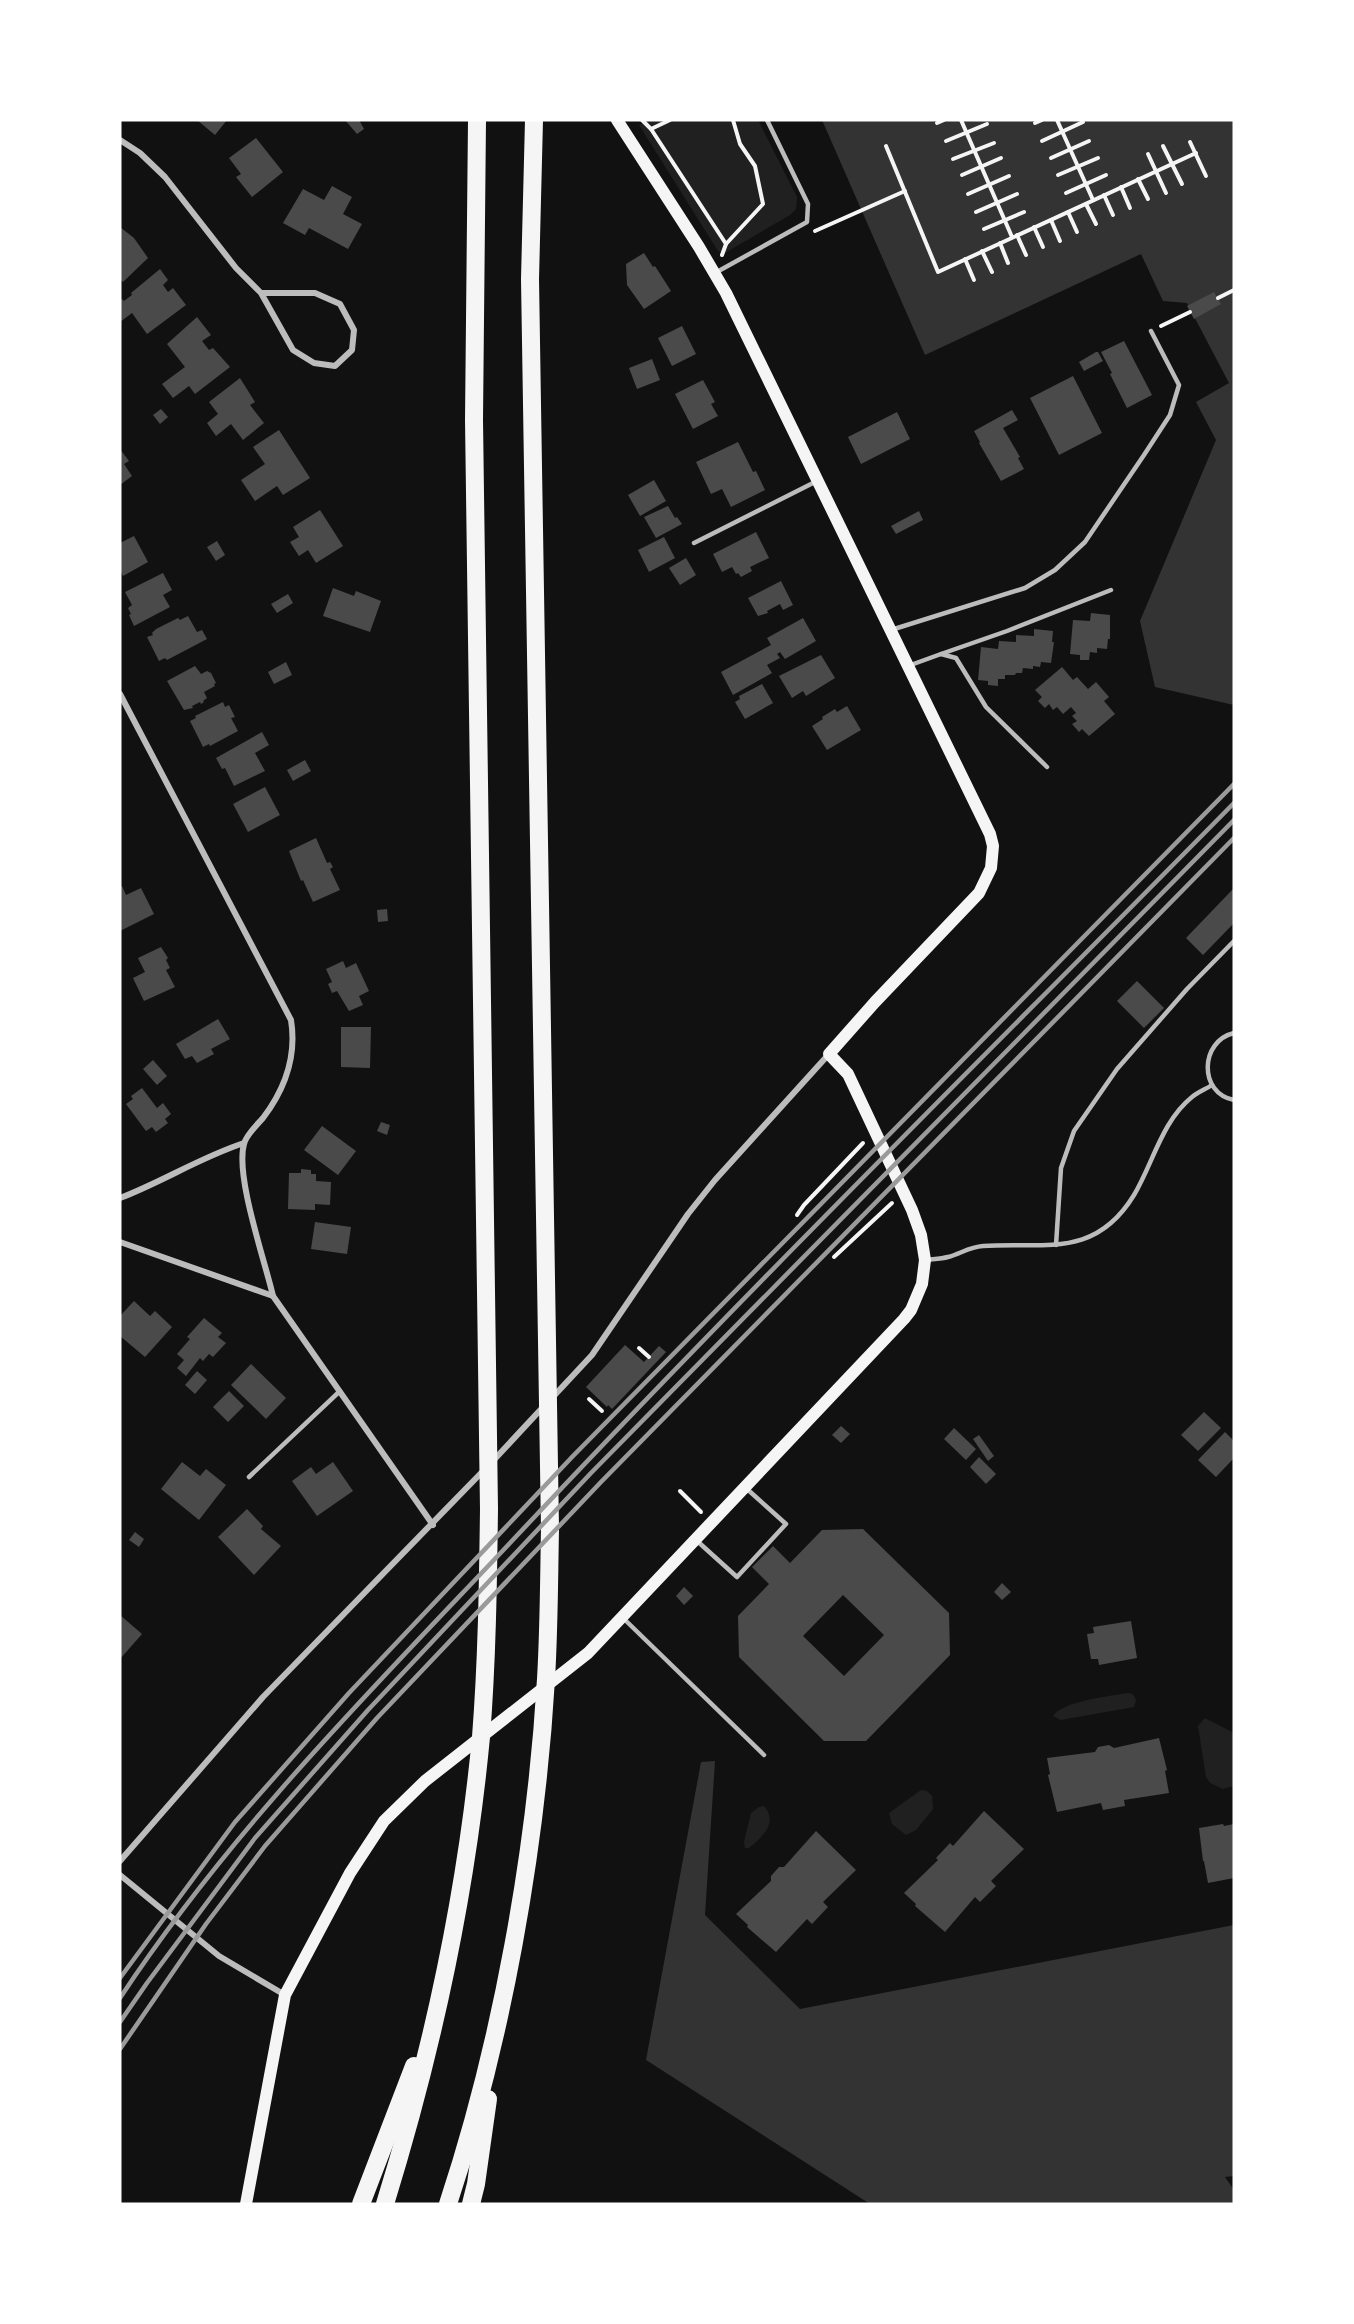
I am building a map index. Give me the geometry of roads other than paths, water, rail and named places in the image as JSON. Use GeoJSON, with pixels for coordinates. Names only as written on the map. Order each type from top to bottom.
{"type":"FeatureCollection","features":[{"type":"Feature","properties":{"kind":"highway"},"geometry":{"type":"LineString","coordinates":[[385,2204],[420,2082],[462,1886],[481,1736],[488,1585],[474,420],[477,120]]}},
{"type":"Feature","properties":{"kind":"highway"},"geometry":{"type":"LineString","coordinates":[[471,2204],[478,2172],[506,1980],[531,1832],[546,1680],[550,1529],[530,279],[534,120]]}},
{"type":"Feature","properties":{"kind":"highway"},"geometry":{"type":"LineString","coordinates":[[448,2204],[490,2054],[506,1980]]}},
{"type":"Feature","properties":{"kind":"highway"},"geometry":{"type":"LineString","coordinates":[[361,2204],[440,1997]]}},
{"type":"Feature","properties":{"kind":"main road"},"geometry":{"type":"LineString","coordinates":[[246,2204],[285,1995],[350,1872],[384,1821],[425,1780],[588,1653],[904,1319],[919,1293],[925,1260],[921,1235],[912,1210],[848,1074],[829,1054],[874,1002],[979,893],[991,868],[993,846],[990,834],[715,273],[617,120]]}},
{"type":"Feature","properties":{"kind":"street"},"geometry":{"type":"LineString","coordinates":[[120,140],[140,153],[165,177],[236,268],[261,293],[293,350],[314,363],[335,366],[352,350],[354,330],[340,304],[315,293],[261,293]]}},
{"type":"Feature","properties":{"kind":"street"},"geometry":{"type":"LineString","coordinates":[[120,694],[291,1020],[292,1053],[282,1090],[244,1143],[243,1169],[250,1208],[273,1296],[433,1525]]}},
{"type":"Feature","properties":{"kind":"street"},"geometry":{"type":"LineString","coordinates":[[120,1861],[263,1697],[433,1525],[592,1355],[688,1214],[715,1180],[829,1054]]}},
{"type":"Feature","properties":{"kind":"street"},"geometry":{"type":"LineString","coordinates":[[120,1198],[172,1176],[218,1152],[244,1143]]}},
{"type":"Feature","properties":{"kind":"street"},"geometry":{"type":"LineString","coordinates":[[120,1242],[273,1296]]}},
{"type":"Feature","properties":{"kind":"street"},"geometry":{"type":"LineString","coordinates":[[120,1875],[219,1956],[285,1995]]}},
{"type":"Feature","properties":{"kind":"lane"},"geometry":{"type":"LineString","coordinates":[[715,273],[807,222],[808,204],[767,120]]}},
{"type":"Feature","properties":{"kind":"lane"},"geometry":{"type":"LineString","coordinates":[[891,630],[1025,588],[1055,570],[1085,542],[1170,415],[1179,385],[1151,331]]}},
{"type":"Feature","properties":{"kind":"lane"},"geometry":{"type":"LineString","coordinates":[[694,543],[818,481]]}},
{"type":"Feature","properties":{"kind":"lane"},"geometry":{"type":"LineString","coordinates":[[908,666],[1007,631],[1111,590]]}},
{"type":"Feature","properties":{"kind":"lane"},"geometry":{"type":"LineString","coordinates":[[941,654],[956,658],[986,707],[1047,767]]}},
{"type":"Feature","properties":{"kind":"lane"},"geometry":{"type":"LineString","coordinates":[[1056,1245],[1061,1168],[1074,1131],[1117,1070],[1187,989],[1234,941]]}},
{"type":"Feature","properties":{"kind":"lane"},"geometry":{"type":"LineString","coordinates":[[1234,1033],[1221,1038],[1208,1055],[1208,1076],[1212,1085],[1220,1094],[1234,1100]]}},
{"type":"Feature","properties":{"kind":"lane"},"geometry":{"type":"LineString","coordinates":[[925,1260],[947,1258],[972,1247],[1068,1244],[1086,1238],[1108,1225],[1121,1213],[1134,1195],[1169,1125],[1192,1097],[1212,1085]]}},
{"type":"Feature","properties":{"kind":"lane"},"geometry":{"type":"LineString","coordinates":[[249,1477],[340,1391]]}},
{"type":"Feature","properties":{"kind":"lane"},"geometry":{"type":"LineString","coordinates":[[696,1540],[737,1577],[786,1524],[746,1488]]}},
{"type":"Feature","properties":{"kind":"lane"},"geometry":{"type":"LineString","coordinates":[[622,1617],[764,1755]]}},
{"type":"Feature","properties":{"kind":"railway"},"geometry":{"type":"LineString","coordinates":[[120,1978],[235,1822],[349,1693],[573,1456],[1234,784]]}},
{"type":"Feature","properties":{"kind":"railway"},"geometry":{"type":"LineString","coordinates":[[120,1998],[208,1877],[305,1762],[355,1707],[689,1356],[1234,803]]}},
{"type":"Feature","properties":{"kind":"railway"},"geometry":{"type":"LineString","coordinates":[[120,2022],[255,1838],[368,1710],[591,1473],[1234,820]]}},
{"type":"Feature","properties":{"kind":"railway"},"geometry":{"type":"LineString","coordinates":[[120,2049],[206,1924],[265,1846],[377,1718],[601,1482],[1234,838]]}}]}
